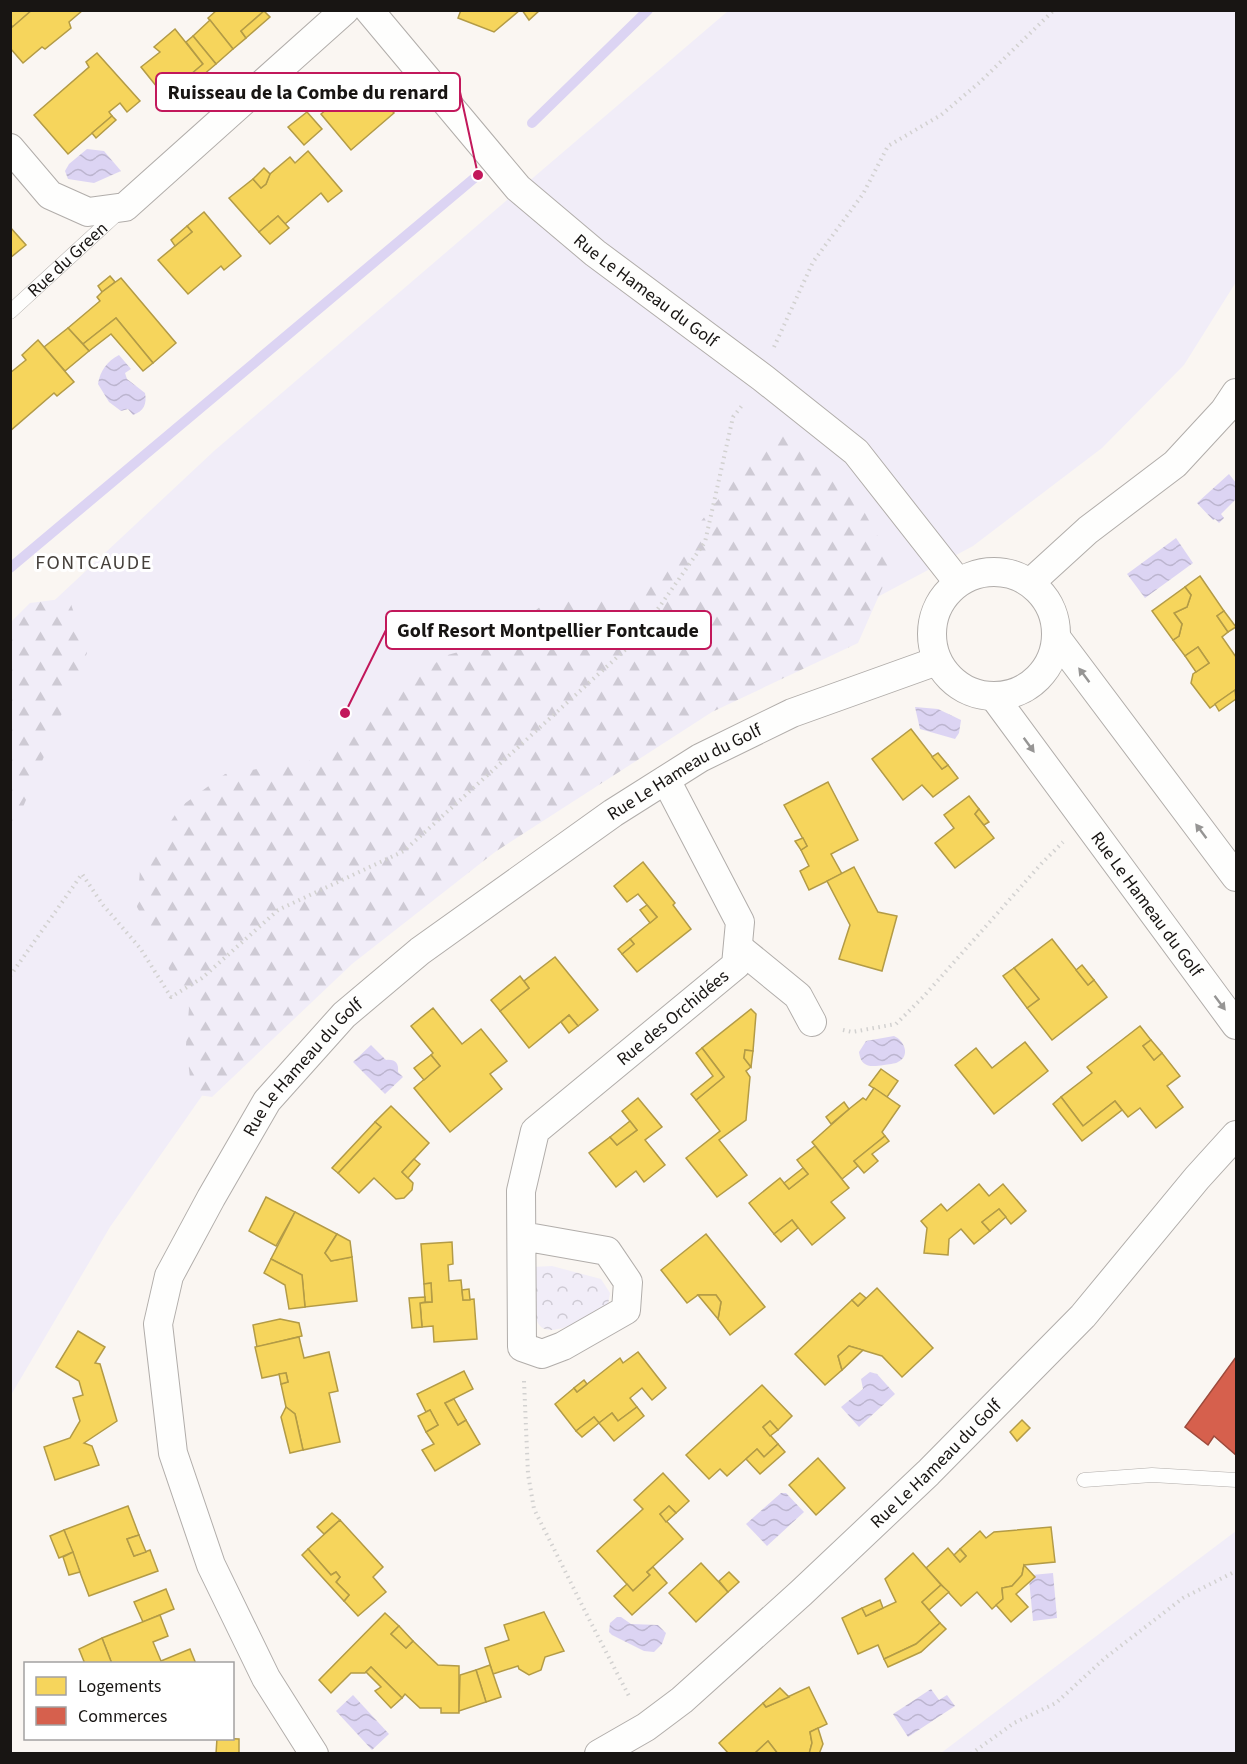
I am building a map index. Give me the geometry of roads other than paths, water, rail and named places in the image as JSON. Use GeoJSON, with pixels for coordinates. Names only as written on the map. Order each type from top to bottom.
{"type":"FeatureCollection","features":[{"type":"Feature","properties":{"kind":"street","name":"Rue du Green"},"geometry":{"type":"LineString","coordinates":[[10,148],[50,195],[88,212],[125,207],[345,10]]}},
{"type":"Feature","properties":{"kind":"street","name":"Rue Le Hameau du Golf"},"geometry":{"type":"LineString","coordinates":[[369,10],[518,188],[595,253],[763,378],[856,452],[958,582]]}},
{"type":"Feature","properties":{"kind":"street"},"geometry":{"type":"LineString","coordinates":[[1031,582],[1088,530],[1174,464],[1224,411],[1236,393]]}},
{"type":"Feature","properties":{"kind":"street"},"geometry":{"type":"LineString","coordinates":[[1058,639],[1048,669],[1025,690],[994,698],[961,688],[937,661],[931,633],[938,604],[958,582],[981,572],[1007,572],[1031,582],[1052,607],[1058,639],[1236,878]]}},
{"type":"Feature","properties":{"kind":"street","name":"Rue Le Hameau du Golf"},"geometry":{"type":"LineString","coordinates":[[315,1754],[266,1678],[211,1565],[173,1453],[158,1324],[169,1276],[211,1198],[267,1101],[344,1015],[420,951],[613,813],[700,758],[792,713],[937,661]]}},
{"type":"Feature","properties":{"kind":"street","name":"Rue Le Hameau du Golf"},"geometry":{"type":"LineString","coordinates":[[994,698],[1236,1025]]}},
{"type":"Feature","properties":{"kind":"street","name":"Rue des Orchidées"},"geometry":{"type":"LineString","coordinates":[[522,1236],[607,1251],[627,1281],[626,1310],[563,1346],[542,1354],[522,1347],[521,1191],[535,1131],[736,965],[740,922],[666,780]]}},
{"type":"Feature","properties":{"kind":"street"},"geometry":{"type":"LineString","coordinates":[[738,947],[798,996],[812,1022]]}},
{"type":"Feature","properties":{"kind":"street","name":"Rue Le Hameau du Golf"},"geometry":{"type":"LineString","coordinates":[[599,1754],[646,1727],[682,1700],[801,1593],[928,1473],[1083,1316],[1197,1178],[1236,1135]]}},
{"type":"Feature","properties":{"kind":"lane","name":"Rue du Green"},"geometry":{"type":"LineString","coordinates":[[10,312],[125,207]]}},
{"type":"Feature","properties":{"kind":"lane"},"geometry":{"type":"LineString","coordinates":[[1084,1480],[1152,1475],[1236,1480]]}},
{"type":"Feature","properties":{"kind":"water"},"geometry":{"type":"Polygon","coordinates":[[[87,149],[104,151],[121,171],[94,183],[68,179],[65,171],[69,164],[87,149]]]}},
{"type":"Feature","properties":{"kind":"water"},"geometry":{"type":"Polygon","coordinates":[[[119,355],[131,369],[125,373],[127,379],[145,393],[144,407],[133,415],[128,409],[121,411],[109,402],[98,384],[105,367],[119,355]]]}},
{"type":"Feature","properties":{"kind":"water"},"geometry":{"type":"Polygon","coordinates":[[[1229,474],[1236,483],[1236,499],[1221,514],[1224,518],[1219,523],[1213,520],[1197,503],[1229,474]]]}},
{"type":"Feature","properties":{"kind":"water"},"geometry":{"type":"Polygon","coordinates":[[[1176,538],[1193,563],[1145,598],[1127,574],[1176,538]]]}},
{"type":"Feature","properties":{"kind":"water"},"geometry":{"type":"Polygon","coordinates":[[[915,707],[938,709],[961,720],[959,733],[955,739],[920,729],[915,707]]]}},
{"type":"Feature","properties":{"kind":"water"},"geometry":{"type":"Polygon","coordinates":[[[894,1036],[905,1048],[902,1059],[895,1063],[875,1066],[864,1064],[859,1052],[866,1041],[894,1036]]]}},
{"type":"Feature","properties":{"kind":"water"},"geometry":{"type":"Polygon","coordinates":[[[371,1045],[386,1060],[396,1062],[398,1072],[403,1077],[385,1094],[353,1062],[371,1045]]]}},
{"type":"Feature","properties":{"kind":"water"},"geometry":{"type":"Polygon","coordinates":[[[870,1372],[877,1374],[895,1394],[859,1427],[841,1407],[863,1389],[861,1379],[870,1372]]]}},
{"type":"Feature","properties":{"kind":"water"},"geometry":{"type":"Polygon","coordinates":[[[781,1493],[786,1493],[804,1512],[767,1546],[746,1524],[781,1493]]]}},
{"type":"Feature","properties":{"kind":"water"},"geometry":{"type":"Polygon","coordinates":[[[1053,1573],[1057,1618],[1033,1621],[1029,1579],[1032,1575],[1053,1573]]]}},
{"type":"Feature","properties":{"kind":"water"},"geometry":{"type":"Polygon","coordinates":[[[617,1617],[631,1624],[658,1625],[666,1633],[662,1644],[654,1652],[644,1651],[612,1635],[609,1632],[610,1623],[617,1617]]]}},
{"type":"Feature","properties":{"kind":"water"},"geometry":{"type":"Polygon","coordinates":[[[931,1689],[939,1700],[947,1695],[955,1706],[908,1737],[893,1714],[931,1689]]]}},
{"type":"Feature","properties":{"kind":"water"},"geometry":{"type":"Polygon","coordinates":[[[353,1695],[389,1734],[372,1750],[336,1711],[353,1695]]]}},
{"type":"Feature","properties":{"kind":"waterway"},"geometry":{"type":"LineString","coordinates":[[532,123],[648,10]]}},
{"type":"Feature","properties":{"kind":"waterway"},"geometry":{"type":"LineString","coordinates":[[10,568],[478,175]]}},
{"type":"Feature","properties":{"kind":"place","name":"Ruisseau de la Combe du renard"},"geometry":{"type":"Point","coordinates":[478,175]}},
{"type":"Feature","properties":{"kind":"place","name":"Golf Resort Montpellier Fontcaude"},"geometry":{"type":"Point","coordinates":[345,713]}},
{"type":"Feature","properties":{"kind":"district","name":"FONTCAUDE"},"geometry":{"type":"Point","coordinates":[94,563]}}]}
